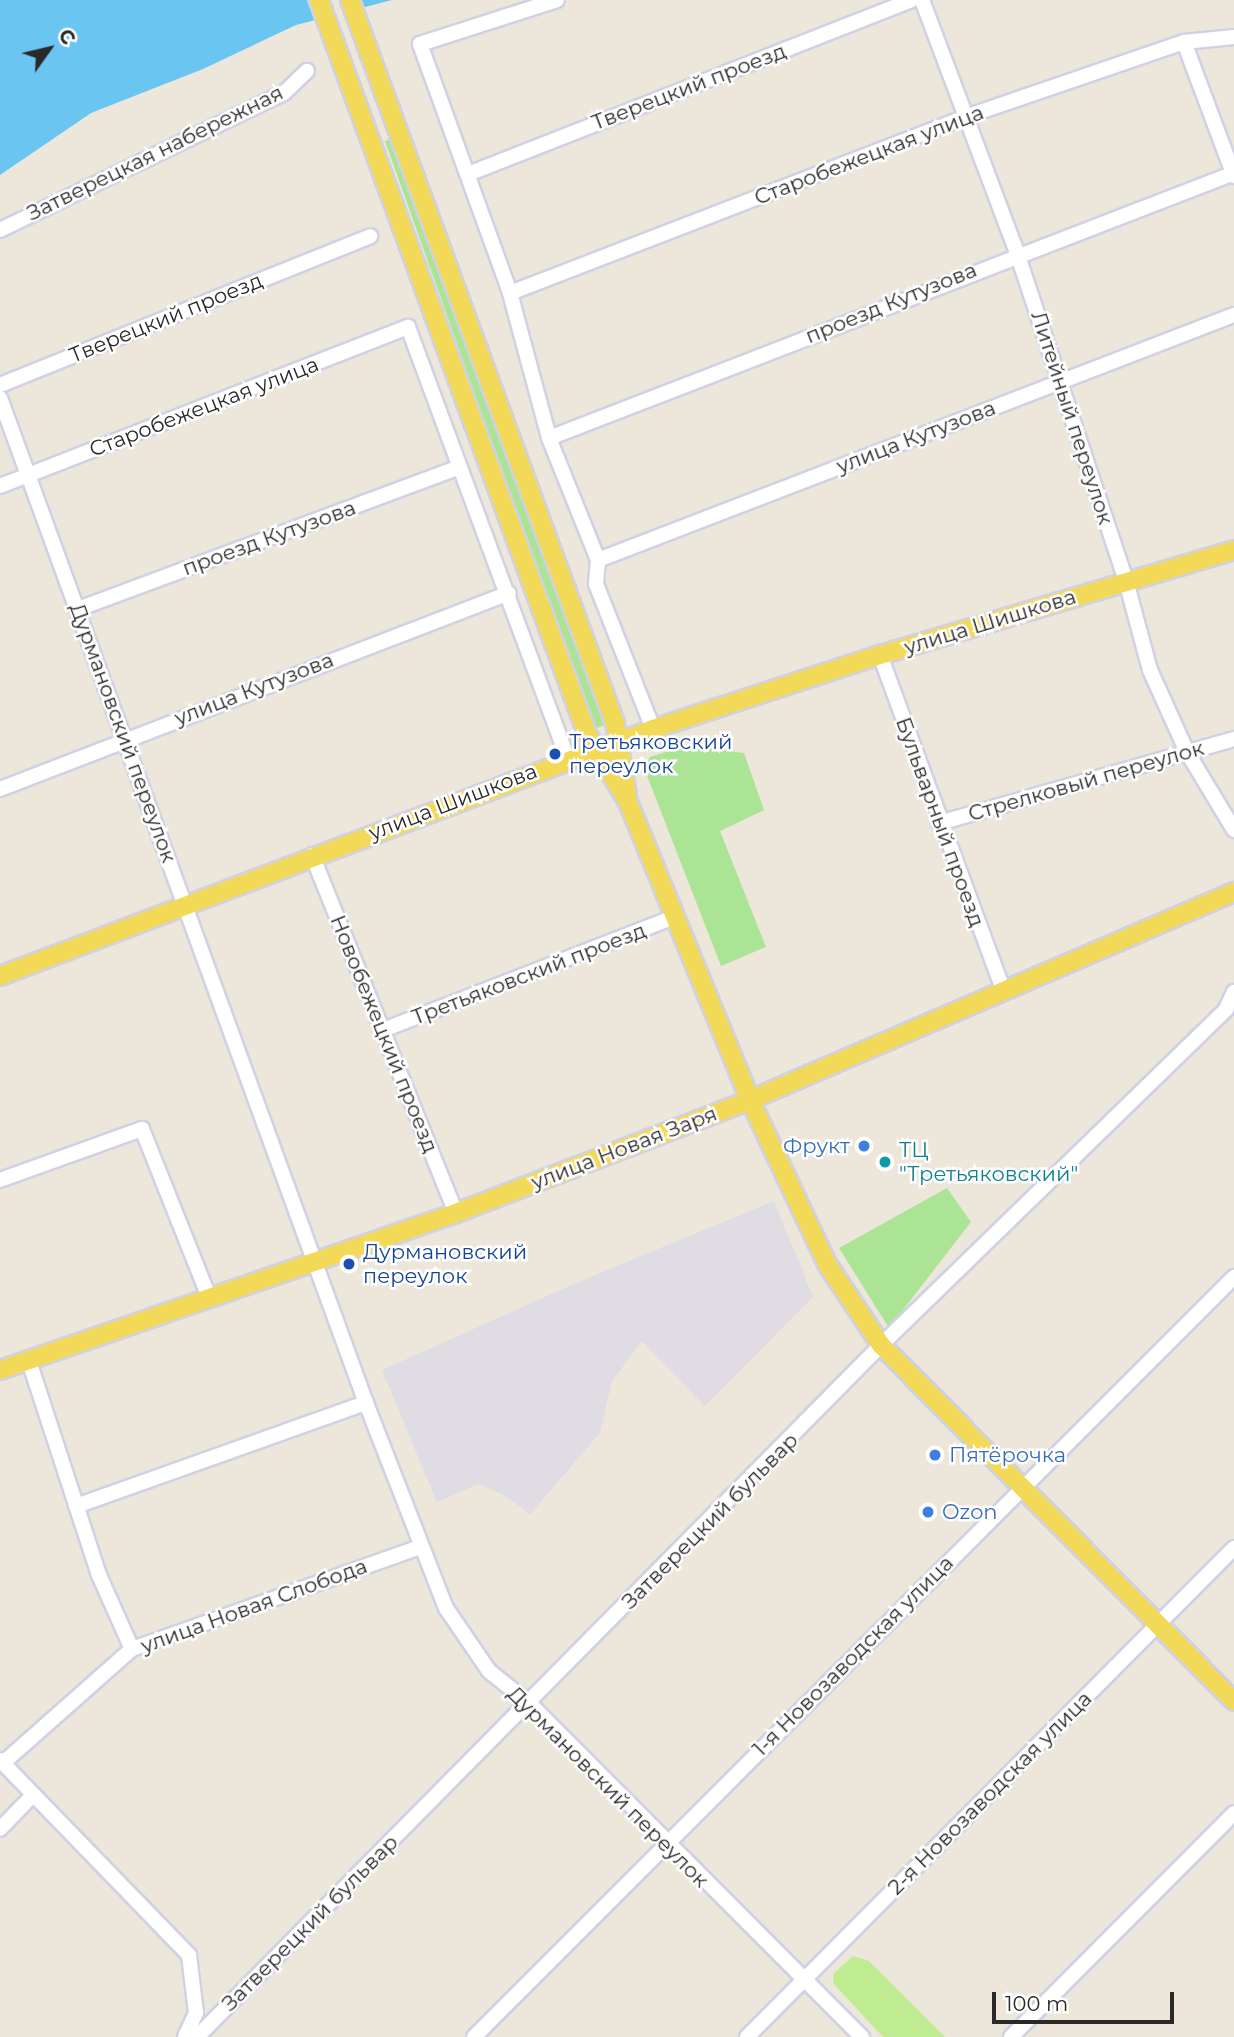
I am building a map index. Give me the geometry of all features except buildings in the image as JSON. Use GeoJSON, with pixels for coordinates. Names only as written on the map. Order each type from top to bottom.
{"type":"FeatureCollection","features":[{"type":"Feature","properties":{"kind":"main road"},"geometry":{"type":"LineString","coordinates":[[319,0],[596,749],[628,802],[750,1100],[823,1258],[881,1345],[1234,1701]]}},
{"type":"Feature","properties":{"kind":"main road"},"geometry":{"type":"LineString","coordinates":[[350,0],[620,740],[628,802]]}},
{"type":"Feature","properties":{"kind":"main road","name":"улица Шишкова"},"geometry":{"type":"LineString","coordinates":[[0,976],[620,740],[880,655],[1234,550]]}},
{"type":"Feature","properties":{"kind":"main road","name":"улица Новая Заря"},"geometry":{"type":"LineString","coordinates":[[0,1370],[318,1263],[750,1100],[1234,892]]}},
{"type":"Feature","properties":{"kind":"street"},"geometry":{"type":"LineString","coordinates":[[557,0],[421,44],[510,293],[549,438],[598,560],[596,584],[653,729]]}},
{"type":"Feature","properties":{"kind":"street","name":"Тверецкий проезд"},"geometry":{"type":"LineString","coordinates":[[467,174],[911,0]]}},
{"type":"Feature","properties":{"kind":"street","name":"Литейный переулок"},"geometry":{"type":"LineString","coordinates":[[922,0],[1017,253],[1126,581],[1150,670],[1187,752],[1234,830]]}},
{"type":"Feature","properties":{"kind":"street","name":"Старобежецкая улица"},"geometry":{"type":"LineString","coordinates":[[510,293],[965,117],[1184,42],[1234,37]]}},
{"type":"Feature","properties":{"kind":"street"},"geometry":{"type":"LineString","coordinates":[[1184,42],[1234,174]]}},
{"type":"Feature","properties":{"kind":"street","name":"Затверецкая набережная"},"geometry":{"type":"LineString","coordinates":[[0,230],[284,93],[307,71]]}},
{"type":"Feature","properties":{"kind":"street","name":"проезд Кутузова"},"geometry":{"type":"LineString","coordinates":[[549,438],[1017,253],[1234,174]]}},
{"type":"Feature","properties":{"kind":"street","name":"Тверецкий проезд"},"geometry":{"type":"LineString","coordinates":[[0,385],[370,236]]}},
{"type":"Feature","properties":{"kind":"street","name":"улица Кутузова"},"geometry":{"type":"LineString","coordinates":[[598,560],[1234,315]]}},
{"type":"Feature","properties":{"kind":"street","name":"Старобежецкая улица"},"geometry":{"type":"LineString","coordinates":[[0,486],[408,327],[459,467]]}},
{"type":"Feature","properties":{"kind":"street","name":"Дурмановский переулок"},"geometry":{"type":"LineString","coordinates":[[0,398],[318,1263],[419,1547],[446,1608],[474,1654],[529,1703],[666,1844],[862,2037]]}},
{"type":"Feature","properties":{"kind":"street"},"geometry":{"type":"LineString","coordinates":[[459,467],[509,593],[568,758]]}},
{"type":"Feature","properties":{"kind":"street","name":"проезд Кутузова"},"geometry":{"type":"LineString","coordinates":[[78,608],[459,467]]}},
{"type":"Feature","properties":{"kind":"street","name":"улица Кутузова"},"geometry":{"type":"LineString","coordinates":[[0,789],[126,737],[509,593]]}},
{"type":"Feature","properties":{"kind":"street","name":"Бульварный проезд"},"geometry":{"type":"LineString","coordinates":[[880,655],[939,823],[1003,989]]}},
{"type":"Feature","properties":{"kind":"street","name":"Стрелковый переулок"},"geometry":{"type":"LineString","coordinates":[[939,823],[1234,739]]}},
{"type":"Feature","properties":{"kind":"street","name":"Новобежецкий проезд"},"geometry":{"type":"LineString","coordinates":[[312,855],[456,1213]]}},
{"type":"Feature","properties":{"kind":"street","name":"Третьяковский проезд"},"geometry":{"type":"LineString","coordinates":[[383,1030],[675,917]]}},
{"type":"Feature","properties":{"kind":"street","name":"Затверецкий бульвар"},"geometry":{"type":"LineString","coordinates":[[197,2037],[881,1345],[1230,1006],[1234,992]]}},
{"type":"Feature","properties":{"kind":"street"},"geometry":{"type":"LineString","coordinates":[[0,1180],[142,1129],[210,1300]]}},
{"type":"Feature","properties":{"kind":"street","name":"1-я Новозаводская улица"},"geometry":{"type":"LineString","coordinates":[[474,2037],[1234,1276]]}},
{"type":"Feature","properties":{"kind":"street"},"geometry":{"type":"LineString","coordinates":[[29,1361],[99,1575],[132,1649]]}},
{"type":"Feature","properties":{"kind":"street"},"geometry":{"type":"LineString","coordinates":[[76,1506],[366,1403]]}},
{"type":"Feature","properties":{"kind":"street","name":"улица Новая Слобода"},"geometry":{"type":"LineString","coordinates":[[1,1761],[132,1649],[419,1547]]}},
{"type":"Feature","properties":{"kind":"street","name":"2-я Новозаводская улица"},"geometry":{"type":"LineString","coordinates":[[747,2037],[1234,1548]]}},
{"type":"Feature","properties":{"kind":"street"},"geometry":{"type":"LineString","coordinates":[[1,1761],[190,1955],[196,2013],[186,2037]]}},
{"type":"Feature","properties":{"kind":"street"},"geometry":{"type":"LineString","coordinates":[[0,1829],[33,1795]]}},
{"type":"Feature","properties":{"kind":"street"},"geometry":{"type":"LineString","coordinates":[[1011,2037],[1234,1813]]}},
{"type":"Feature","properties":{"kind":"shaded area"},"geometry":{"type":"Polygon","coordinates":[[[774,1201],[813,1297],[705,1406],[642,1341],[612,1381],[600,1433],[530,1514],[506,1496],[478,1484],[437,1502],[382,1370],[583,1280],[774,1201]]]}},
{"type":"Feature","properties":{"kind":"green space"},"geometry":{"type":"Polygon","coordinates":[[[393,138],[608,724],[594,729],[385,141],[393,138]]]}},
{"type":"Feature","properties":{"kind":"green space"},"geometry":{"type":"Polygon","coordinates":[[[687,745],[744,753],[764,810],[720,831],[766,947],[721,966],[644,768],[650,757],[687,745]]]}},
{"type":"Feature","properties":{"kind":"green space"},"geometry":{"type":"Polygon","coordinates":[[[947,1188],[971,1222],[889,1328],[839,1248],[947,1188]]]}},
{"type":"Feature","properties":{"kind":"green space"},"geometry":{"type":"Polygon","coordinates":[[[853,1956],[869,1961],[945,2037],[883,2037],[833,1983],[834,1973],[853,1956]]]}},
{"type":"Feature","properties":{"kind":"water"},"geometry":{"type":"Polygon","coordinates":[[[0,0],[392,0],[296,25],[203,69],[91,113],[0,175],[0,0]]]}},
{"type":"Feature","properties":{"kind":"pier"},"geometry":{"type":"Polygon","coordinates":[[[307,0],[359,0],[363,11],[315,23],[307,0]]]}},
{"type":"Feature","properties":{"kind":"place","name":"Третьяковский переулок"},"geometry":{"type":"Point","coordinates":[555,754]}},
{"type":"Feature","properties":{"kind":"place","name":"Фрукт"},"geometry":{"type":"Point","coordinates":[864,1146]}},
{"type":"Feature","properties":{"kind":"place","name":"ТЦ \"Третьяковский\""},"geometry":{"type":"Point","coordinates":[885,1162]}},
{"type":"Feature","properties":{"kind":"place","name":"Дурмановский переулок"},"geometry":{"type":"Point","coordinates":[349,1264]}},
{"type":"Feature","properties":{"kind":"place","name":"Пятёрочка"},"geometry":{"type":"Point","coordinates":[935,1455]}},
{"type":"Feature","properties":{"kind":"place","name":"Ozon"},"geometry":{"type":"Point","coordinates":[928,1512]}}]}
